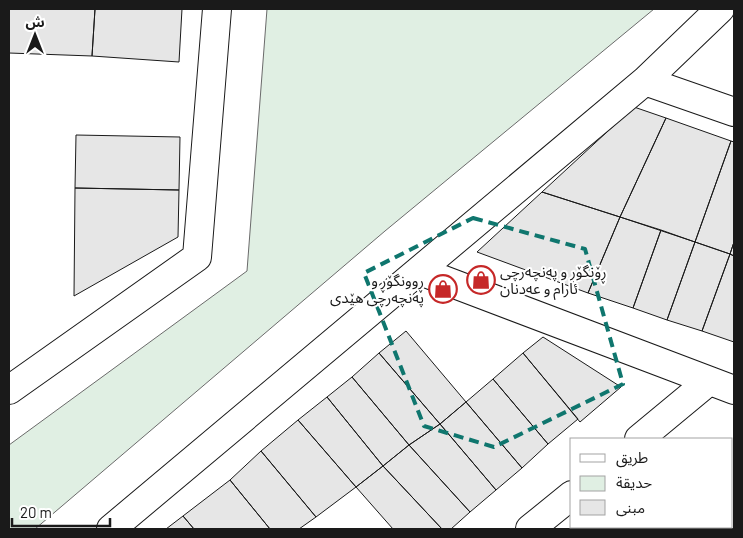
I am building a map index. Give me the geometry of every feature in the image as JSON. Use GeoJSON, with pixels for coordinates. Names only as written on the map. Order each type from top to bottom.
{"type":"FeatureCollection","features":[{"type":"Feature","properties":{"kind":"street"},"geometry":{"type":"LineString","coordinates":[[9,390],[197,257],[217,9]]}},
{"type":"Feature","properties":{"kind":"street"},"geometry":{"type":"LineString","coordinates":[[111,529],[645,81],[720,9]]}},
{"type":"Feature","properties":{"kind":"street"},"geometry":{"type":"LineString","coordinates":[[645,81],[734,112]]}},
{"type":"Feature","properties":{"kind":"street"},"geometry":{"type":"LineString","coordinates":[[420,271],[722,386]]}},
{"type":"Feature","properties":{"kind":"street"},"geometry":{"type":"LineString","coordinates":[[641,438],[722,386]]}},
{"type":"Feature","properties":{"kind":"street"},"geometry":{"type":"LineString","coordinates":[[530,529],[570,497]]}},
{"type":"Feature","properties":{"kind":"highlighted area"},"geometry":{"type":"Polygon","coordinates":[[[473,218],[585,249],[623,384],[494,447],[424,426],[364,273],[473,218]]]}},
{"type":"Feature","properties":{"kind":"green space"},"geometry":{"type":"Polygon","coordinates":[[[267,9],[654,9],[385,231],[35,529],[9,529],[9,445],[247,271],[267,9]]]}},
{"type":"Feature","properties":{"kind":"building"},"geometry":{"type":"Polygon","coordinates":[[[9,9],[95,9],[92,56],[9,53],[9,9]]]}},
{"type":"Feature","properties":{"kind":"building"},"geometry":{"type":"Polygon","coordinates":[[[95,9],[182,9],[179,62],[92,56],[95,9]]]}},
{"type":"Feature","properties":{"kind":"building"},"geometry":{"type":"Polygon","coordinates":[[[634,107],[666,118],[620,217],[542,192],[634,107]]]}},
{"type":"Feature","properties":{"kind":"building"},"geometry":{"type":"Polygon","coordinates":[[[666,118],[731,141],[695,242],[620,217],[666,118]]]}},
{"type":"Feature","properties":{"kind":"building"},"geometry":{"type":"Polygon","coordinates":[[[76,135],[180,137],[179,190],[75,188],[76,135]]]}},
{"type":"Feature","properties":{"kind":"building"},"geometry":{"type":"Polygon","coordinates":[[[731,141],[734,142],[734,242],[730,254],[695,242],[731,141]]]}},
{"type":"Feature","properties":{"kind":"building"},"geometry":{"type":"Polygon","coordinates":[[[75,188],[179,190],[178,237],[74,296],[75,188]]]}},
{"type":"Feature","properties":{"kind":"building"},"geometry":{"type":"Polygon","coordinates":[[[542,192],[620,217],[588,293],[477,252],[542,192]]]}},
{"type":"Feature","properties":{"kind":"building"},"geometry":{"type":"Polygon","coordinates":[[[620,217],[661,230],[633,308],[588,293],[620,217]]]}},
{"type":"Feature","properties":{"kind":"building"},"geometry":{"type":"Polygon","coordinates":[[[661,230],[695,242],[667,320],[633,308],[661,230]]]}},
{"type":"Feature","properties":{"kind":"building"},"geometry":{"type":"Polygon","coordinates":[[[695,242],[730,254],[702,331],[667,320],[695,242]]]}},
{"type":"Feature","properties":{"kind":"building"},"geometry":{"type":"Polygon","coordinates":[[[734,242],[734,256],[730,254],[734,242]]]}},
{"type":"Feature","properties":{"kind":"building"},"geometry":{"type":"Polygon","coordinates":[[[730,254],[734,256],[734,342],[702,331],[730,254]]]}},
{"type":"Feature","properties":{"kind":"building"},"geometry":{"type":"Polygon","coordinates":[[[406,331],[466,402],[440,424],[379,353],[406,331]]]}},
{"type":"Feature","properties":{"kind":"building"},"geometry":{"type":"Polygon","coordinates":[[[543,337],[621,387],[580,422],[523,353],[543,337]]]}},
{"type":"Feature","properties":{"kind":"building"},"geometry":{"type":"Polygon","coordinates":[[[379,353],[440,424],[409,445],[352,377],[379,353]]]}},
{"type":"Feature","properties":{"kind":"building"},"geometry":{"type":"Polygon","coordinates":[[[523,353],[578,419],[548,444],[493,379],[523,353]]]}},
{"type":"Feature","properties":{"kind":"building"},"geometry":{"type":"Polygon","coordinates":[[[352,377],[409,445],[383,466],[327,397],[352,377]]]}},
{"type":"Feature","properties":{"kind":"building"},"geometry":{"type":"Polygon","coordinates":[[[493,379],[548,444],[522,468],[466,402],[493,379]]]}},
{"type":"Feature","properties":{"kind":"building"},"geometry":{"type":"Polygon","coordinates":[[[327,397],[383,466],[356,487],[298,420],[327,397]]]}},
{"type":"Feature","properties":{"kind":"building"},"geometry":{"type":"Polygon","coordinates":[[[466,402],[522,468],[496,490],[440,424],[466,402]]]}},
{"type":"Feature","properties":{"kind":"building"},"geometry":{"type":"Polygon","coordinates":[[[298,420],[356,487],[316,517],[261,451],[298,420]]]}},
{"type":"Feature","properties":{"kind":"building"},"geometry":{"type":"Polygon","coordinates":[[[440,424],[496,490],[470,512],[409,445],[440,424]]]}},
{"type":"Feature","properties":{"kind":"building"},"geometry":{"type":"Polygon","coordinates":[[[409,445],[470,512],[451,529],[442,529],[383,466],[409,445]]]}},
{"type":"Feature","properties":{"kind":"building"},"geometry":{"type":"Polygon","coordinates":[[[261,451],[316,517],[299,529],[270,529],[230,480],[261,451]]]}},
{"type":"Feature","properties":{"kind":"building"},"geometry":{"type":"Polygon","coordinates":[[[383,466],[442,529],[393,529],[356,487],[383,466]]]}},
{"type":"Feature","properties":{"kind":"building"},"geometry":{"type":"Polygon","coordinates":[[[230,480],[270,529],[194,529],[183,516],[230,480]]]}},
{"type":"Feature","properties":{"kind":"building"},"geometry":{"type":"Polygon","coordinates":[[[183,516],[194,529],[166,529],[183,516]]]}},
{"type":"Feature","properties":{"kind":"place","name":"ڕۆنگۆڕ و پەنچەرچی ئارام و عەدنان"},"geometry":{"type":"Point","coordinates":[481,280]}},
{"type":"Feature","properties":{"kind":"place","name":"ڕوونگۆڕ و پەنچەرچی هێدی"},"geometry":{"type":"Point","coordinates":[443,289]}}]}
